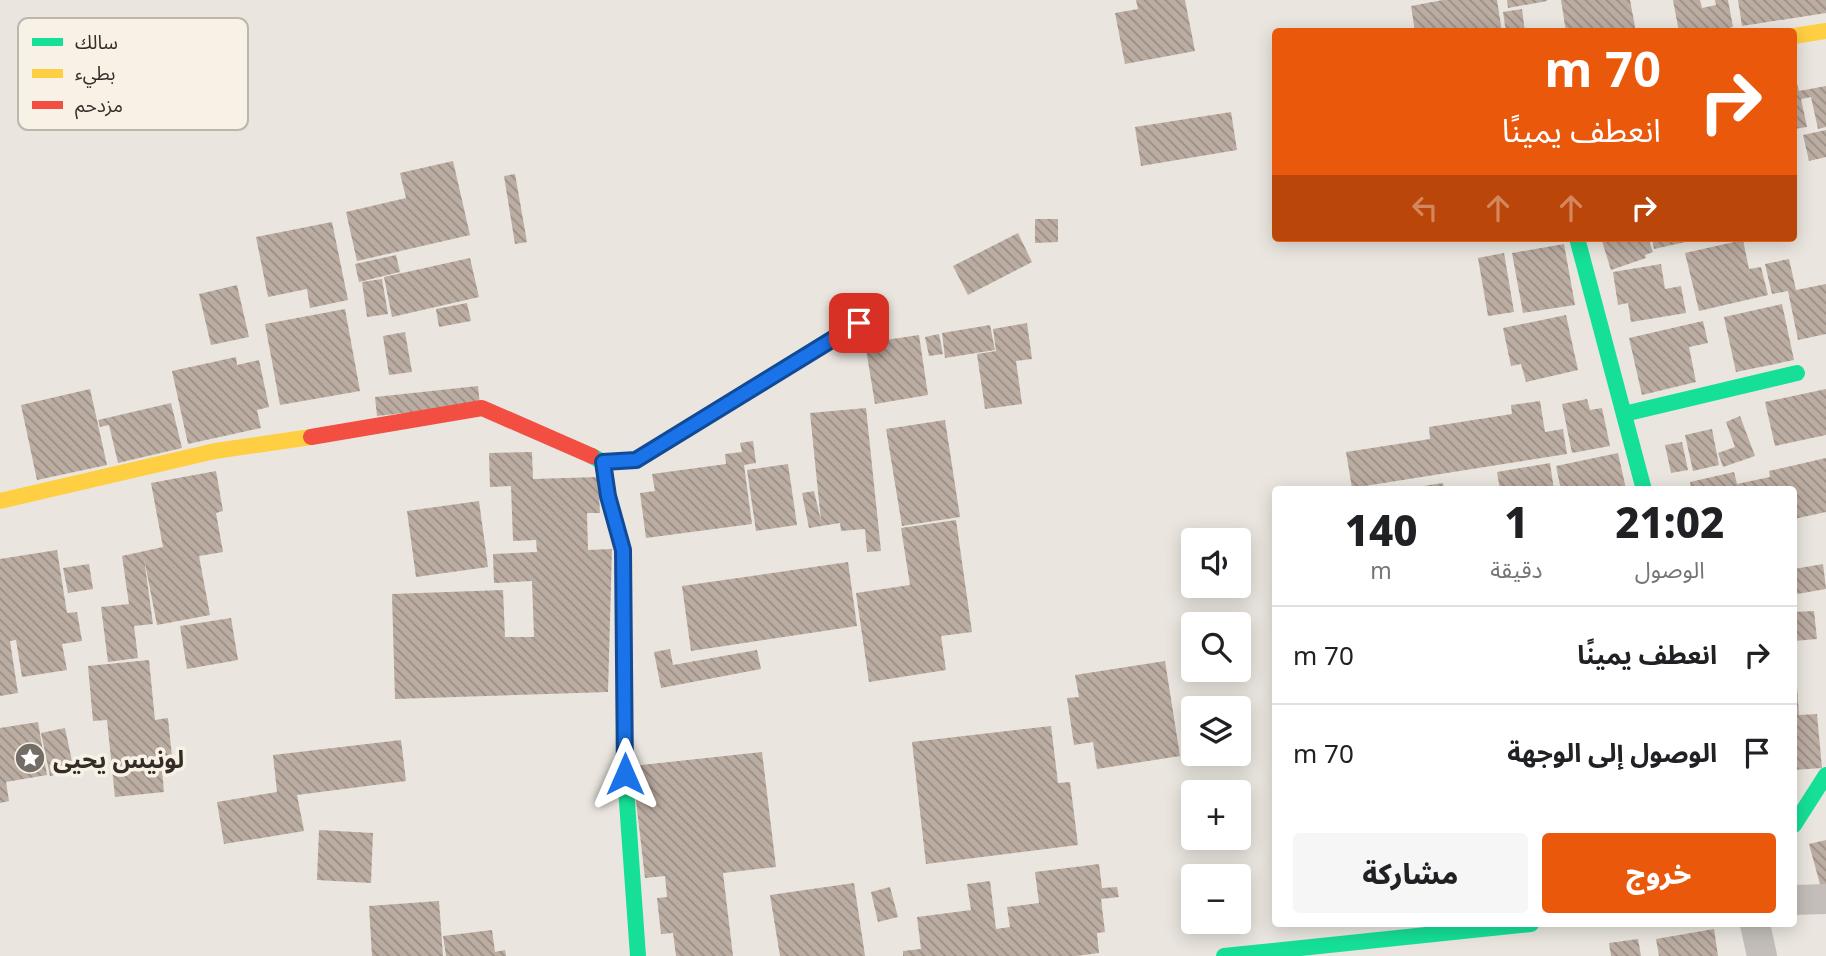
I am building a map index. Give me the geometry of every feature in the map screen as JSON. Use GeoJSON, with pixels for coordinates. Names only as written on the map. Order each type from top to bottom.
{"type":"FeatureCollection","features":[{"type":"Feature","properties":{"kind":"street"},"geometry":{"type":"LineString","coordinates":[[1797,36],[1826,31]]}},
{"type":"Feature","properties":{"kind":"street"},"geometry":{"type":"LineString","coordinates":[[1578,242],[1643,486]]}},
{"type":"Feature","properties":{"kind":"street"},"geometry":{"type":"LineString","coordinates":[[0,501],[215,451],[482,408],[603,462],[636,460],[859,323]]}},
{"type":"Feature","properties":{"kind":"street"},"geometry":{"type":"LineString","coordinates":[[1623,414],[1797,373]]}},
{"type":"Feature","properties":{"kind":"street"},"geometry":{"type":"LineString","coordinates":[[603,462],[608,496],[623,550],[625,774],[638,956]]}},
{"type":"Feature","properties":{"kind":"street"},"geometry":{"type":"LineString","coordinates":[[1809,808],[1826,775]]}},
{"type":"Feature","properties":{"kind":"street"},"geometry":{"type":"LineString","coordinates":[[1797,900],[1826,899]]}},
{"type":"Feature","properties":{"kind":"street"},"geometry":{"type":"LineString","coordinates":[[1224,956],[1502,927]]}},
{"type":"Feature","properties":{"kind":"street"},"geometry":{"type":"LineString","coordinates":[[1756,927],[1762,956]]}},
{"type":"Feature","properties":{"kind":"building"},"geometry":{"type":"Polygon","coordinates":[[[1136,0],[1185,0],[1195,51],[1125,64],[1115,13],[1138,9],[1136,0]]]}},
{"type":"Feature","properties":{"kind":"building"},"geometry":{"type":"Polygon","coordinates":[[[1443,0],[1497,0],[1501,28],[1414,28],[1411,6],[1443,0]]]}},
{"type":"Feature","properties":{"kind":"building"},"geometry":{"type":"Polygon","coordinates":[[[1507,0],[1547,0],[1547,1],[1508,8],[1507,0]]]}},
{"type":"Feature","properties":{"kind":"building"},"geometry":{"type":"Polygon","coordinates":[[[1561,0],[1630,0],[1635,28],[1565,28],[1561,0]]]}},
{"type":"Feature","properties":{"kind":"building"},"geometry":{"type":"Polygon","coordinates":[[[1673,0],[1700,0],[1702,8],[1716,5],[1715,0],[1728,0],[1733,27],[1678,28],[1673,0]]]}},
{"type":"Feature","properties":{"kind":"building"},"geometry":{"type":"Polygon","coordinates":[[[1738,0],[1826,0],[1826,13],[1742,26],[1738,0]]]}},
{"type":"Feature","properties":{"kind":"building"},"geometry":{"type":"Polygon","coordinates":[[[1522,9],[1524,28],[1505,28],[1503,12],[1522,9]]]}},
{"type":"Feature","properties":{"kind":"building"},"geometry":{"type":"Polygon","coordinates":[[[1797,84],[1799,91],[1826,86],[1826,127],[1818,129],[1811,97],[1801,99],[1807,127],[1797,129],[1797,84]]]}},
{"type":"Feature","properties":{"kind":"building"},"geometry":{"type":"Polygon","coordinates":[[[1231,112],[1237,150],[1141,166],[1135,127],[1231,112]]]}},
{"type":"Feature","properties":{"kind":"building"},"geometry":{"type":"Polygon","coordinates":[[[1826,130],[1826,157],[1809,161],[1803,135],[1826,130]]]}},
{"type":"Feature","properties":{"kind":"building"},"geometry":{"type":"Polygon","coordinates":[[[453,161],[470,235],[357,261],[346,212],[406,198],[400,173],[453,161]]]}},
{"type":"Feature","properties":{"kind":"building"},"geometry":{"type":"Polygon","coordinates":[[[515,174],[527,242],[515,244],[504,176],[515,174]]]}},
{"type":"Feature","properties":{"kind":"building"},"geometry":{"type":"Polygon","coordinates":[[[1035,219],[1058,219],[1058,242],[1035,243],[1035,219]]]}},
{"type":"Feature","properties":{"kind":"building"},"geometry":{"type":"Polygon","coordinates":[[[332,222],[348,300],[310,308],[307,289],[268,297],[256,237],[332,222]]]}},
{"type":"Feature","properties":{"kind":"building"},"geometry":{"type":"Polygon","coordinates":[[[1018,233],[1032,262],[968,295],[953,266],[1018,233]]]}},
{"type":"Feature","properties":{"kind":"building"},"geometry":{"type":"Polygon","coordinates":[[[1602,242],[1649,242],[1653,252],[1645,255],[1646,258],[1611,270],[1602,242]]]}},
{"type":"Feature","properties":{"kind":"building"},"geometry":{"type":"Polygon","coordinates":[[[1653,242],[1686,242],[1654,249],[1653,242]]]}},
{"type":"Feature","properties":{"kind":"building"},"geometry":{"type":"Polygon","coordinates":[[[1743,242],[1749,269],[1761,267],[1768,295],[1699,311],[1685,253],[1743,242]]]}},
{"type":"Feature","properties":{"kind":"building"},"geometry":{"type":"Polygon","coordinates":[[[1564,244],[1575,305],[1523,313],[1512,253],[1564,244]]]}},
{"type":"Feature","properties":{"kind":"building"},"geometry":{"type":"Polygon","coordinates":[[[1504,253],[1514,312],[1488,316],[1478,258],[1504,253]]]}},
{"type":"Feature","properties":{"kind":"building"},"geometry":{"type":"Polygon","coordinates":[[[396,255],[400,272],[359,282],[355,264],[396,255]]]}},
{"type":"Feature","properties":{"kind":"building"},"geometry":{"type":"Polygon","coordinates":[[[470,258],[479,297],[392,317],[384,277],[470,258]]]}},
{"type":"Feature","properties":{"kind":"building"},"geometry":{"type":"Polygon","coordinates":[[[1789,259],[1796,290],[1826,284],[1826,334],[1798,340],[1788,291],[1772,294],[1765,264],[1789,259]]]}},
{"type":"Feature","properties":{"kind":"building"},"geometry":{"type":"Polygon","coordinates":[[[1661,264],[1665,289],[1681,286],[1686,313],[1631,322],[1628,303],[1618,305],[1613,272],[1661,264]]]}},
{"type":"Feature","properties":{"kind":"building"},"geometry":{"type":"Polygon","coordinates":[[[382,279],[388,314],[367,317],[362,282],[382,279]]]}},
{"type":"Feature","properties":{"kind":"building"},"geometry":{"type":"Polygon","coordinates":[[[237,285],[249,337],[211,345],[199,294],[237,285]]]}},
{"type":"Feature","properties":{"kind":"building"},"geometry":{"type":"Polygon","coordinates":[[[467,303],[471,321],[439,327],[436,309],[467,303]]]}},
{"type":"Feature","properties":{"kind":"building"},"geometry":{"type":"Polygon","coordinates":[[[1782,304],[1794,360],[1736,372],[1724,317],[1782,304]]]}},
{"type":"Feature","properties":{"kind":"building"},"geometry":{"type":"Polygon","coordinates":[[[345,309],[360,391],[280,405],[265,324],[345,309]]]}},
{"type":"Feature","properties":{"kind":"building"},"geometry":{"type":"Polygon","coordinates":[[[1566,315],[1578,370],[1526,382],[1521,364],[1511,366],[1503,328],[1566,315]]]}},
{"type":"Feature","properties":{"kind":"building"},"geometry":{"type":"Polygon","coordinates":[[[1703,321],[1708,343],[1689,347],[1696,382],[1642,395],[1629,338],[1703,321]]]}},
{"type":"Feature","properties":{"kind":"building"},"geometry":{"type":"Polygon","coordinates":[[[1027,323],[1032,359],[1016,361],[1022,404],[985,409],[977,354],[996,351],[993,329],[1027,323]]]}},
{"type":"Feature","properties":{"kind":"building"},"geometry":{"type":"Polygon","coordinates":[[[990,325],[995,350],[945,358],[942,333],[990,325]]]}},
{"type":"Feature","properties":{"kind":"building"},"geometry":{"type":"Polygon","coordinates":[[[405,332],[412,372],[389,375],[383,336],[405,332]]]}},
{"type":"Feature","properties":{"kind":"building"},"geometry":{"type":"Polygon","coordinates":[[[939,334],[943,354],[929,356],[925,337],[939,334]]]}},
{"type":"Feature","properties":{"kind":"building"},"geometry":{"type":"Polygon","coordinates":[[[919,335],[928,395],[875,404],[865,343],[919,335]]]}},
{"type":"Feature","properties":{"kind":"building"},"geometry":{"type":"Polygon","coordinates":[[[236,357],[237,365],[259,360],[269,407],[257,410],[261,428],[188,444],[172,371],[236,357]]]}},
{"type":"Feature","properties":{"kind":"building"},"geometry":{"type":"Polygon","coordinates":[[[478,386],[480,405],[377,416],[375,397],[478,386]]]}},
{"type":"Feature","properties":{"kind":"building"},"geometry":{"type":"Polygon","coordinates":[[[90,389],[107,465],[37,480],[21,405],[90,389]]]}},
{"type":"Feature","properties":{"kind":"building"},"geometry":{"type":"Polygon","coordinates":[[[1826,389],[1826,435],[1775,446],[1765,402],[1826,389]]]}},
{"type":"Feature","properties":{"kind":"building"},"geometry":{"type":"Polygon","coordinates":[[[1587,399],[1590,410],[1602,408],[1610,446],[1572,453],[1562,404],[1587,399]]]}},
{"type":"Feature","properties":{"kind":"building"},"geometry":{"type":"Polygon","coordinates":[[[1540,401],[1545,432],[1563,429],[1567,454],[1352,486],[1346,452],[1430,439],[1429,427],[1512,414],[1511,405],[1540,401]]]}},
{"type":"Feature","properties":{"kind":"building"},"geometry":{"type":"Polygon","coordinates":[[[171,403],[182,448],[118,463],[109,425],[100,427],[98,420],[171,403]]]}},
{"type":"Feature","properties":{"kind":"building"},"geometry":{"type":"Polygon","coordinates":[[[866,408],[881,551],[867,552],[865,529],[841,531],[840,523],[809,528],[802,493],[814,491],[821,521],[810,413],[866,408]]]}},
{"type":"Feature","properties":{"kind":"building"},"geometry":{"type":"Polygon","coordinates":[[[1740,416],[1755,456],[1723,467],[1718,453],[1735,447],[1726,422],[1740,416]]]}},
{"type":"Feature","properties":{"kind":"building"},"geometry":{"type":"Polygon","coordinates":[[[945,420],[960,517],[902,526],[886,429],[945,420]]]}},
{"type":"Feature","properties":{"kind":"building"},"geometry":{"type":"Polygon","coordinates":[[[1712,429],[1719,465],[1693,471],[1685,435],[1712,429]]]}},
{"type":"Feature","properties":{"kind":"building"},"geometry":{"type":"Polygon","coordinates":[[[753,441],[756,463],[744,465],[752,524],[646,538],[640,493],[655,491],[652,474],[726,464],[725,454],[742,452],[740,443],[753,441]]]}},
{"type":"Feature","properties":{"kind":"building"},"geometry":{"type":"Polygon","coordinates":[[[1682,442],[1688,470],[1671,473],[1665,445],[1682,442]]]}},
{"type":"Feature","properties":{"kind":"building"},"geometry":{"type":"Polygon","coordinates":[[[532,452],[533,479],[598,477],[600,513],[587,513],[588,550],[612,549],[608,692],[395,699],[392,594],[503,590],[505,637],[534,637],[532,581],[494,583],[493,554],[537,552],[536,540],[513,541],[511,486],[490,487],[489,453],[532,452]]]}},
{"type":"Feature","properties":{"kind":"building"},"geometry":{"type":"Polygon","coordinates":[[[1618,453],[1625,486],[1560,486],[1556,466],[1618,453]]]}},
{"type":"Feature","properties":{"kind":"building"},"geometry":{"type":"Polygon","coordinates":[[[1826,458],[1826,512],[1797,518],[1797,486],[1690,486],[1690,482],[1734,472],[1737,484],[1770,477],[1769,471],[1826,458]]]}},
{"type":"Feature","properties":{"kind":"building"},"geometry":{"type":"Polygon","coordinates":[[[1550,463],[1553,486],[1499,486],[1497,472],[1550,463]]]}},
{"type":"Feature","properties":{"kind":"building"},"geometry":{"type":"Polygon","coordinates":[[[788,464],[797,525],[756,531],[747,470],[788,464]]]}},
{"type":"Feature","properties":{"kind":"building"},"geometry":{"type":"Polygon","coordinates":[[[216,471],[223,511],[216,513],[223,552],[199,556],[210,615],[157,625],[144,558],[153,624],[134,626],[138,658],[108,662],[101,607],[129,604],[122,556],[163,547],[151,483],[216,471]]]}},
{"type":"Feature","properties":{"kind":"building"},"geometry":{"type":"Polygon","coordinates":[[[479,501],[488,567],[416,577],[407,511],[479,501]]]}},
{"type":"Feature","properties":{"kind":"building"},"geometry":{"type":"Polygon","coordinates":[[[956,520],[972,632],[941,636],[946,670],[869,682],[856,593],[910,585],[901,528],[956,520]]]}},
{"type":"Feature","properties":{"kind":"building"},"geometry":{"type":"Polygon","coordinates":[[[57,550],[67,613],[77,612],[82,641],[62,644],[67,670],[22,677],[16,640],[10,641],[18,693],[0,696],[0,559],[57,550]]]}},
{"type":"Feature","properties":{"kind":"building"},"geometry":{"type":"Polygon","coordinates":[[[848,562],[857,626],[691,651],[682,586],[848,562]]]}},
{"type":"Feature","properties":{"kind":"building"},"geometry":{"type":"Polygon","coordinates":[[[89,564],[93,589],[68,593],[63,568],[89,564]]]}},
{"type":"Feature","properties":{"kind":"building"},"geometry":{"type":"Polygon","coordinates":[[[1823,564],[1826,589],[1797,594],[1797,568],[1823,564]]]}},
{"type":"Feature","properties":{"kind":"building"},"geometry":{"type":"Polygon","coordinates":[[[1814,611],[1817,639],[1797,641],[1797,612],[1814,611]]]}},
{"type":"Feature","properties":{"kind":"building"},"geometry":{"type":"Polygon","coordinates":[[[231,618],[238,660],[187,669],[180,626],[231,618]]]}},
{"type":"Feature","properties":{"kind":"building"},"geometry":{"type":"Polygon","coordinates":[[[670,649],[673,665],[757,650],[761,669],[661,688],[654,652],[670,649]]]}},
{"type":"Feature","properties":{"kind":"building"},"geometry":{"type":"Polygon","coordinates":[[[149,660],[155,720],[168,718],[172,757],[161,758],[164,792],[115,797],[107,720],[93,721],[88,666],[149,660]]]}},
{"type":"Feature","properties":{"kind":"building"},"geometry":{"type":"Polygon","coordinates":[[[1165,661],[1180,756],[1097,769],[1093,742],[1074,745],[1067,698],[1079,697],[1075,675],[1165,661]]]}},
{"type":"Feature","properties":{"kind":"building"},"geometry":{"type":"Polygon","coordinates":[[[1797,686],[1799,715],[1817,714],[1822,768],[1797,770],[1797,686]]]}},
{"type":"Feature","properties":{"kind":"building"},"geometry":{"type":"Polygon","coordinates":[[[38,722],[47,775],[6,782],[9,801],[0,803],[0,728],[38,722]]]}},
{"type":"Feature","properties":{"kind":"building"},"geometry":{"type":"Polygon","coordinates":[[[1051,726],[1058,783],[1070,782],[1078,845],[926,864],[912,742],[1051,726]]]}},
{"type":"Feature","properties":{"kind":"building"},"geometry":{"type":"Polygon","coordinates":[[[65,728],[74,771],[50,776],[41,733],[65,728]]]}},
{"type":"Feature","properties":{"kind":"building"},"geometry":{"type":"Polygon","coordinates":[[[401,740],[406,781],[297,795],[304,831],[224,844],[217,802],[277,792],[273,755],[401,740]]]}},
{"type":"Feature","properties":{"kind":"building"},"geometry":{"type":"Polygon","coordinates":[[[762,752],[776,867],[723,873],[733,956],[676,956],[673,933],[661,934],[657,898],[667,897],[665,876],[645,878],[632,766],[762,752]]]}},
{"type":"Feature","properties":{"kind":"building"},"geometry":{"type":"Polygon","coordinates":[[[319,830],[373,833],[371,883],[317,880],[319,830]]]}},
{"type":"Feature","properties":{"kind":"building"},"geometry":{"type":"Polygon","coordinates":[[[1826,840],[1826,886],[1821,888],[1809,844],[1826,840]]]}},
{"type":"Feature","properties":{"kind":"building"},"geometry":{"type":"Polygon","coordinates":[[[1099,864],[1102,888],[1117,887],[1119,897],[1101,899],[1105,932],[1097,933],[1099,953],[1076,956],[903,956],[903,951],[921,949],[917,917],[971,910],[967,884],[990,881],[996,929],[1010,927],[1007,907],[1039,903],[1035,872],[1099,864]]]}},
{"type":"Feature","properties":{"kind":"building"},"geometry":{"type":"Polygon","coordinates":[[[854,883],[865,956],[780,956],[770,895],[854,883]]]}},
{"type":"Feature","properties":{"kind":"building"},"geometry":{"type":"Polygon","coordinates":[[[890,887],[898,917],[878,922],[871,892],[890,887]]]}},
{"type":"Feature","properties":{"kind":"building"},"geometry":{"type":"Polygon","coordinates":[[[439,901],[443,956],[372,956],[369,906],[439,901]]]}},
{"type":"Feature","properties":{"kind":"building"},"geometry":{"type":"Polygon","coordinates":[[[1714,929],[1718,956],[1659,956],[1656,939],[1714,929]]]}},
{"type":"Feature","properties":{"kind":"building"},"geometry":{"type":"Polygon","coordinates":[[[492,930],[495,952],[505,950],[506,956],[446,956],[443,936],[492,930]]]}},
{"type":"Feature","properties":{"kind":"building"},"geometry":{"type":"Polygon","coordinates":[[[1638,939],[1641,956],[1611,956],[1609,943],[1638,939]]]}},
{"type":"Feature","properties":{"kind":"traffic: fast"},"geometry":{"type":"LineString","coordinates":[[1578,242],[1643,486]]}},
{"type":"Feature","properties":{"kind":"traffic: fast"},"geometry":{"type":"LineString","coordinates":[[592,456],[603,462],[636,460],[859,322]]}},
{"type":"Feature","properties":{"kind":"traffic: fast"},"geometry":{"type":"LineString","coordinates":[[1624,414],[1797,373]]}},
{"type":"Feature","properties":{"kind":"traffic: fast"},"geometry":{"type":"LineString","coordinates":[[603,462],[608,496],[623,550],[625,774],[638,956]]}},
{"type":"Feature","properties":{"kind":"traffic: fast"},"geometry":{"type":"LineString","coordinates":[[1797,820],[1826,775]]}},
{"type":"Feature","properties":{"kind":"traffic: fast"},"geometry":{"type":"LineString","coordinates":[[1224,956],[1502,927]]}},
{"type":"Feature","properties":{"kind":"traffic: slow"},"geometry":{"type":"LineString","coordinates":[[1797,36],[1826,31]]}},
{"type":"Feature","properties":{"kind":"traffic: slow"},"geometry":{"type":"LineString","coordinates":[[0,501],[215,451],[311,437]]}},
{"type":"Feature","properties":{"kind":"traffic: jam"},"geometry":{"type":"LineString","coordinates":[[311,437],[482,408],[592,456]]}},
{"type":"Feature","properties":{"kind":"place","name":"لونيس يحيى"},"geometry":{"type":"Point","coordinates":[30,758]}},
{"type":"Feature","properties":{"kind":"route"},"geometry":{"type":"LineString","coordinates":[[625,774],[623,550],[608,496],[603,462],[636,460],[859,323]]}}]}
